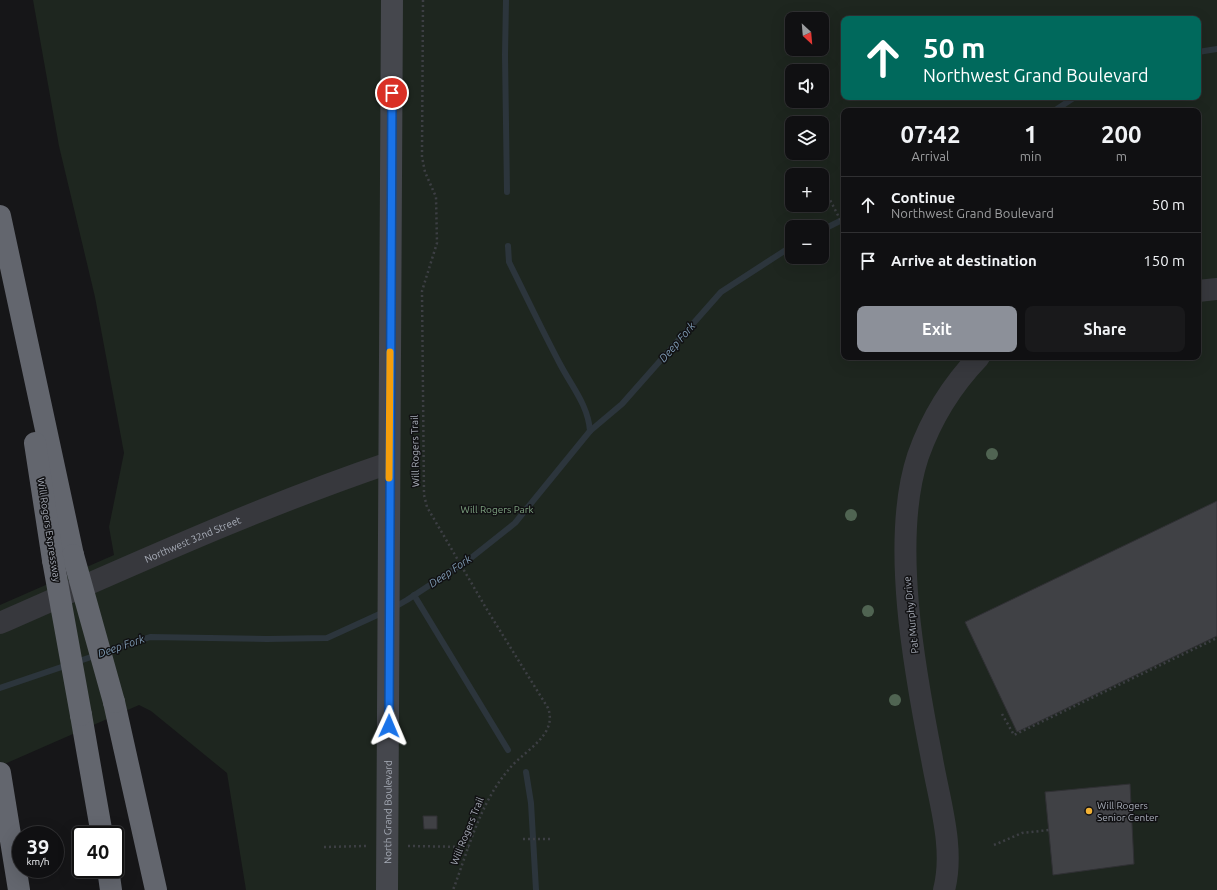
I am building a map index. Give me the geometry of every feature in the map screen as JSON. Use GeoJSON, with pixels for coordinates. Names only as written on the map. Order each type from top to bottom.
{"type":"FeatureCollection","features":[{"type":"Feature","properties":{"kind":"highway"},"geometry":{"type":"LineString","coordinates":[[0,216],[63,558],[114,702],[156,890]]}},
{"type":"Feature","properties":{"kind":"highway","name":"Will Rogers Expressway"},"geometry":{"type":"LineString","coordinates":[[0,225],[63,558],[81,715],[100,826]]}},
{"type":"Feature","properties":{"kind":"highway"},"geometry":{"type":"LineString","coordinates":[[0,773],[19,890]]}},
{"type":"Feature","properties":{"kind":"highway"},"geometry":{"type":"LineString","coordinates":[[109,878],[111,890]]}},
{"type":"Feature","properties":{"kind":"street","name":"North Grand Boulevard"},"geometry":{"type":"LineString","coordinates":[[387,890],[392,0]]}},
{"type":"Feature","properties":{"kind":"street"},"geometry":{"type":"LineString","coordinates":[[1201,291],[1217,289]]}},
{"type":"Feature","properties":{"kind":"street","name":"Pat Murphy Drive"},"geometry":{"type":"LineString","coordinates":[[944,890],[947,854],[945,831],[911,633],[906,569],[907,524],[910,494],[918,458],[927,434],[941,406],[956,384],[976,360]]}},
{"type":"Feature","properties":{"kind":"street","name":"Northwest 32nd Street"},"geometry":{"type":"LineString","coordinates":[[0,623],[321,487],[389,463]]}},
{"type":"Feature","properties":{"kind":"path","name":"Will Rogers Trail"},"geometry":{"type":"LineString","coordinates":[[423,0],[422,157],[436,197],[437,243],[422,291],[423,483],[427,507],[486,608],[548,708],[551,721],[545,735],[511,767],[496,785],[484,807],[453,890]]}},
{"type":"Feature","properties":{"kind":"path"},"geometry":{"type":"LineString","coordinates":[[829,198],[841,221]]}},
{"type":"Feature","properties":{"kind":"path"},"geometry":{"type":"LineString","coordinates":[[1002,714],[1014,735],[1217,638]]}},
{"type":"Feature","properties":{"kind":"path"},"geometry":{"type":"LineString","coordinates":[[994,845],[1022,833],[1049,830]]}},
{"type":"Feature","properties":{"kind":"path"},"geometry":{"type":"LineString","coordinates":[[523,839],[550,839]]}},
{"type":"Feature","properties":{"kind":"path"},"geometry":{"type":"LineString","coordinates":[[324,847],[359,846]]}},
{"type":"Feature","properties":{"kind":"path"},"geometry":{"type":"LineString","coordinates":[[402,846],[469,847]]}},
{"type":"Feature","properties":{"kind":"green space","name":"Will Rogers Park"},"geometry":{"type":"Polygon","coordinates":[[[33,0],[1217,0],[1217,890],[246,890],[227,773],[151,711],[139,705],[0,766],[0,605],[114,555],[109,527],[124,453],[95,297],[59,146],[33,0]]]}},
{"type":"Feature","properties":{"kind":"building"},"geometry":{"type":"Polygon","coordinates":[[[1217,501],[1217,636],[1017,732],[965,622],[1217,501]]]}},
{"type":"Feature","properties":{"kind":"building","name":"Will Rogers Senior Center"},"geometry":{"type":"Polygon","coordinates":[[[1130,784],[1134,864],[1053,875],[1045,792],[1130,784]]]}},
{"type":"Feature","properties":{"kind":"building"},"geometry":{"type":"Polygon","coordinates":[[[423,816],[437,816],[437,829],[424,829],[423,816]]]}},
{"type":"Feature","properties":{"kind":"waterway"},"geometry":{"type":"LineString","coordinates":[[506,0],[505,55],[507,192]]}},
{"type":"Feature","properties":{"kind":"waterway","name":"Deep Fork"},"geometry":{"type":"LineString","coordinates":[[1201,52],[1217,49]]}},
{"type":"Feature","properties":{"kind":"waterway","name":"Deep Fork"},"geometry":{"type":"LineString","coordinates":[[1058,108],[1070,100]]}},
{"type":"Feature","properties":{"kind":"waterway","name":"Deep Fork"},"geometry":{"type":"LineString","coordinates":[[829,226],[841,220]]}},
{"type":"Feature","properties":{"kind":"waterway"},"geometry":{"type":"LineString","coordinates":[[508,246],[509,262],[553,351],[583,404],[589,422],[590,431]]}},
{"type":"Feature","properties":{"kind":"waterway","name":"Deep Fork"},"geometry":{"type":"LineString","coordinates":[[393,608],[471,558],[515,523],[590,431],[622,404],[721,292],[785,251]]}},
{"type":"Feature","properties":{"kind":"waterway"},"geometry":{"type":"LineString","coordinates":[[414,595],[508,750]]}},
{"type":"Feature","properties":{"kind":"waterway","name":"Deep Fork"},"geometry":{"type":"LineString","coordinates":[[0,688],[150,637],[267,639],[327,638],[384,612]]}},
{"type":"Feature","properties":{"kind":"waterway"},"geometry":{"type":"LineString","coordinates":[[526,772],[531,803],[536,890]]}},
{"type":"Feature","properties":{"kind":"slow traffic"},"geometry":{"type":"LineString","coordinates":[[389,478],[390,352]]}},
{"type":"Feature","properties":{"kind":"place","name":"Will Rogers Senior Center"},"geometry":{"type":"Point","coordinates":[1089,811]}},
{"type":"Feature","properties":{"kind":"route"},"geometry":{"type":"LineString","coordinates":[[389,726],[389,463],[392,93]]}}]}
